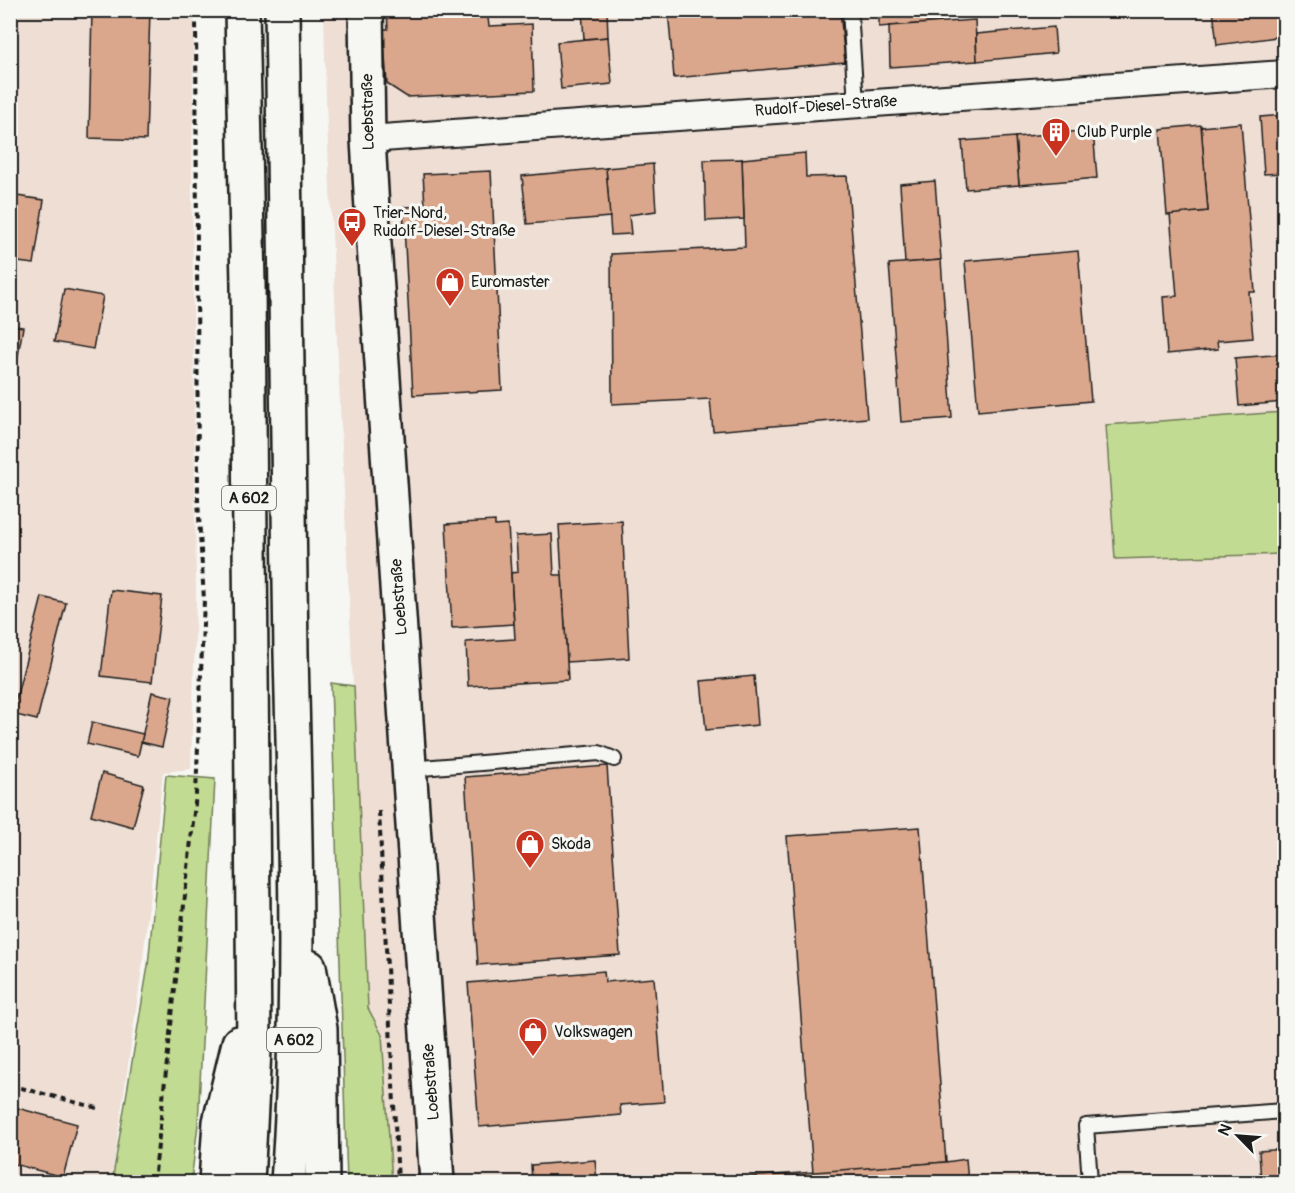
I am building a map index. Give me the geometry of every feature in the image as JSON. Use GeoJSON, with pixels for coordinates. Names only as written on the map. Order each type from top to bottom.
{"type":"FeatureCollection","features":[{"type":"Feature","properties":{"kind":"main road","name":"A 602"},"geometry":{"type":"LineString","coordinates":[[242,10],[248,296],[254,1050],[247,1182]]}},
{"type":"Feature","properties":{"kind":"main road","name":"A 602"},"geometry":{"type":"LineString","coordinates":[[282,10],[284,272],[296,897],[293,1085],[288,1182]]}},
{"type":"Feature","properties":{"kind":"main road","name":"Loebstraße"},"geometry":{"type":"LineString","coordinates":[[366,10],[368,139],[437,1182]]}},
{"type":"Feature","properties":{"kind":"main road"},"geometry":{"type":"LineString","coordinates":[[296,897],[320,1029],[322,1182]]}},
{"type":"Feature","properties":{"kind":"main road"},"geometry":{"type":"LineString","coordinates":[[216,1182],[220,1122],[253,986]]}},
{"type":"Feature","properties":{"kind":"street","name":"Rudolf-Diesel-Straße"},"geometry":{"type":"LineString","coordinates":[[368,139],[1284,74]]}},
{"type":"Feature","properties":{"kind":"lane"},"geometry":{"type":"LineString","coordinates":[[850,10],[856,104]]}},
{"type":"Feature","properties":{"kind":"lane"},"geometry":{"type":"LineString","coordinates":[[410,769],[599,753],[615,759]]}},
{"type":"Feature","properties":{"kind":"lane"},"geometry":{"type":"LineString","coordinates":[[1090,1182],[1086,1126],[1284,1111]]}},
{"type":"Feature","properties":{"kind":"path"},"geometry":{"type":"LineString","coordinates":[[154,1182],[196,794],[204,600],[198,500],[196,10]]}},
{"type":"Feature","properties":{"kind":"path"},"geometry":{"type":"LineString","coordinates":[[378,800],[398,1182]]}},
{"type":"Feature","properties":{"kind":"path"},"geometry":{"type":"LineString","coordinates":[[10,1085],[101,1109]]}},
{"type":"Feature","properties":{"kind":"shaded area"},"geometry":{"type":"Polygon","coordinates":[[[10,11],[194,11],[192,188],[196,601],[191,769],[163,772],[142,968],[111,1182],[11,1182],[10,11]]]}},
{"type":"Feature","properties":{"kind":"shaded area"},"geometry":{"type":"Polygon","coordinates":[[[324,11],[1284,11],[1284,1182],[392,1182],[382,1035],[368,1008],[326,102],[324,11]]]}},
{"type":"Feature","properties":{"kind":"green space"},"geometry":{"type":"Polygon","coordinates":[[[1284,412],[1284,554],[1115,559],[1106,425],[1284,412]]]}},
{"type":"Feature","properties":{"kind":"green space"},"geometry":{"type":"Polygon","coordinates":[[[331,683],[354,686],[368,1008],[382,1035],[392,1182],[347,1182],[331,683]]]}},
{"type":"Feature","properties":{"kind":"green space"},"geometry":{"type":"Polygon","coordinates":[[[166,775],[215,779],[198,1124],[191,1182],[112,1182],[148,966],[166,775]]]}},
{"type":"Feature","properties":{"kind":"building"},"geometry":{"type":"Polygon","coordinates":[[[92,10],[150,10],[146,140],[89,138],[92,10]]]}},
{"type":"Feature","properties":{"kind":"building"},"geometry":{"type":"Polygon","coordinates":[[[387,10],[487,10],[489,26],[532,24],[534,91],[407,97],[387,84],[383,29],[388,29],[387,10]]]}},
{"type":"Feature","properties":{"kind":"building"},"geometry":{"type":"Polygon","coordinates":[[[582,10],[607,10],[608,37],[584,39],[582,10]]]}},
{"type":"Feature","properties":{"kind":"building"},"geometry":{"type":"Polygon","coordinates":[[[668,10],[840,10],[845,62],[674,78],[668,10]]]}},
{"type":"Feature","properties":{"kind":"building"},"geometry":{"type":"Polygon","coordinates":[[[879,10],[941,10],[941,22],[879,27],[879,10]]]}},
{"type":"Feature","properties":{"kind":"building"},"geometry":{"type":"Polygon","coordinates":[[[1213,10],[1284,10],[1284,36],[1217,45],[1213,10]]]}},
{"type":"Feature","properties":{"kind":"building"},"geometry":{"type":"Polygon","coordinates":[[[975,20],[977,61],[890,67],[889,26],[975,20]]]}},
{"type":"Feature","properties":{"kind":"building"},"geometry":{"type":"Polygon","coordinates":[[[1054,27],[1056,53],[977,61],[976,34],[1054,27]]]}},
{"type":"Feature","properties":{"kind":"building"},"geometry":{"type":"Polygon","coordinates":[[[608,37],[612,84],[561,89],[557,42],[608,37]]]}},
{"type":"Feature","properties":{"kind":"building"},"geometry":{"type":"Polygon","coordinates":[[[1284,115],[1284,173],[1264,174],[1260,117],[1284,115]]]}},
{"type":"Feature","properties":{"kind":"building"},"geometry":{"type":"Polygon","coordinates":[[[1241,123],[1255,292],[1249,292],[1253,338],[1217,341],[1218,349],[1167,354],[1163,297],[1177,296],[1170,214],[1208,211],[1201,127],[1241,123]]]}},
{"type":"Feature","properties":{"kind":"building"},"geometry":{"type":"Polygon","coordinates":[[[1201,125],[1208,211],[1167,215],[1160,129],[1201,125]]]}},
{"type":"Feature","properties":{"kind":"building","name":"Club Purple"},"geometry":{"type":"Polygon","coordinates":[[[1093,130],[1097,178],[1019,185],[1015,137],[1093,130]]]}},
{"type":"Feature","properties":{"kind":"building"},"geometry":{"type":"Polygon","coordinates":[[[1015,137],[1019,185],[966,189],[962,141],[1015,137]]]}},
{"type":"Feature","properties":{"kind":"building"},"geometry":{"type":"Polygon","coordinates":[[[805,153],[806,177],[847,176],[867,418],[713,431],[710,399],[612,404],[611,254],[745,247],[742,159],[805,153]]]}},
{"type":"Feature","properties":{"kind":"building"},"geometry":{"type":"Polygon","coordinates":[[[742,159],[744,219],[706,221],[704,160],[742,159]]]}},
{"type":"Feature","properties":{"kind":"building"},"geometry":{"type":"Polygon","coordinates":[[[653,164],[656,211],[629,215],[631,234],[611,235],[606,168],[653,164]]]}},
{"type":"Feature","properties":{"kind":"building"},"geometry":{"type":"Polygon","coordinates":[[[606,168],[610,217],[527,224],[522,176],[606,168]]]}},
{"type":"Feature","properties":{"kind":"building"},"geometry":{"type":"Polygon","coordinates":[[[491,171],[502,390],[413,395],[403,207],[425,206],[423,174],[491,171]]]}},
{"type":"Feature","properties":{"kind":"building"},"geometry":{"type":"Polygon","coordinates":[[[935,181],[941,260],[905,263],[900,184],[935,181]]]}},
{"type":"Feature","properties":{"kind":"building"},"geometry":{"type":"Polygon","coordinates":[[[10,195],[44,200],[34,264],[10,261],[10,195]]]}},
{"type":"Feature","properties":{"kind":"building"},"geometry":{"type":"Polygon","coordinates":[[[1078,251],[1091,401],[978,411],[965,261],[1078,251]]]}},
{"type":"Feature","properties":{"kind":"building"},"geometry":{"type":"Polygon","coordinates":[[[941,260],[952,418],[901,422],[889,264],[941,260]]]}},
{"type":"Feature","properties":{"kind":"building"},"geometry":{"type":"Polygon","coordinates":[[[64,289],[103,296],[93,349],[54,342],[64,289]]]}},
{"type":"Feature","properties":{"kind":"building"},"geometry":{"type":"Polygon","coordinates":[[[10,325],[23,327],[12,390],[10,390],[10,325]]]}},
{"type":"Feature","properties":{"kind":"building"},"geometry":{"type":"Polygon","coordinates":[[[1284,354],[1284,402],[1239,406],[1235,358],[1284,354]]]}},
{"type":"Feature","properties":{"kind":"building"},"geometry":{"type":"Polygon","coordinates":[[[495,521],[495,526],[508,525],[514,624],[452,628],[446,524],[495,521]]]}},
{"type":"Feature","properties":{"kind":"building"},"geometry":{"type":"Polygon","coordinates":[[[622,521],[629,658],[567,662],[559,525],[622,521]]]}},
{"type":"Feature","properties":{"kind":"building"},"geometry":{"type":"Polygon","coordinates":[[[552,534],[554,575],[562,575],[568,680],[468,686],[466,642],[515,639],[511,573],[518,572],[516,536],[552,534]]]}},
{"type":"Feature","properties":{"kind":"building"},"geometry":{"type":"Polygon","coordinates":[[[111,590],[162,596],[152,682],[101,676],[111,590]]]}},
{"type":"Feature","properties":{"kind":"building"},"geometry":{"type":"Polygon","coordinates":[[[42,597],[66,603],[37,720],[12,714],[42,597]]]}},
{"type":"Feature","properties":{"kind":"building"},"geometry":{"type":"Polygon","coordinates":[[[754,676],[758,725],[706,730],[701,681],[754,676]]]}},
{"type":"Feature","properties":{"kind":"building"},"geometry":{"type":"Polygon","coordinates":[[[152,692],[173,697],[162,747],[141,742],[152,692]]]}},
{"type":"Feature","properties":{"kind":"building"},"geometry":{"type":"Polygon","coordinates":[[[92,722],[143,734],[138,756],[87,744],[92,722]]]}},
{"type":"Feature","properties":{"kind":"building"},"geometry":{"type":"Polygon","coordinates":[[[607,766],[620,955],[478,965],[465,777],[607,766]]]}},
{"type":"Feature","properties":{"kind":"building"},"geometry":{"type":"Polygon","coordinates":[[[102,773],[144,785],[133,827],[91,815],[102,773]]]}},
{"type":"Feature","properties":{"kind":"building"},"geometry":{"type":"Polygon","coordinates":[[[920,827],[946,1162],[813,1173],[787,836],[920,827]]]}},
{"type":"Feature","properties":{"kind":"building"},"geometry":{"type":"Polygon","coordinates":[[[604,971],[605,982],[654,978],[664,1102],[620,1105],[621,1115],[479,1127],[468,983],[604,971]]]}},
{"type":"Feature","properties":{"kind":"building"},"geometry":{"type":"Polygon","coordinates":[[[10,1106],[77,1124],[63,1177],[10,1163],[10,1106]]]}},
{"type":"Feature","properties":{"kind":"building"},"geometry":{"type":"Polygon","coordinates":[[[1284,1149],[1284,1182],[1261,1182],[1259,1151],[1284,1149]]]}},
{"type":"Feature","properties":{"kind":"building"},"geometry":{"type":"Polygon","coordinates":[[[966,1159],[968,1182],[681,1182],[946,1162],[966,1159]]]}},
{"type":"Feature","properties":{"kind":"building"},"geometry":{"type":"Polygon","coordinates":[[[595,1160],[597,1182],[532,1182],[531,1165],[595,1160]]]}},
{"type":"Feature","properties":{"kind":"place","name":"Club Purple"},"geometry":{"type":"Point","coordinates":[1056,158]}},
{"type":"Feature","properties":{"kind":"place","name":"Trier-Nord, Rudolf-Diesel-Straße"},"geometry":{"type":"Point","coordinates":[352,248]}},
{"type":"Feature","properties":{"kind":"place","name":"Euromaster"},"geometry":{"type":"Point","coordinates":[450,308]}},
{"type":"Feature","properties":{"kind":"place","name":"Skoda"},"geometry":{"type":"Point","coordinates":[530,870]}},
{"type":"Feature","properties":{"kind":"place","name":"Volkswagen"},"geometry":{"type":"Point","coordinates":[533,1058]}}]}
